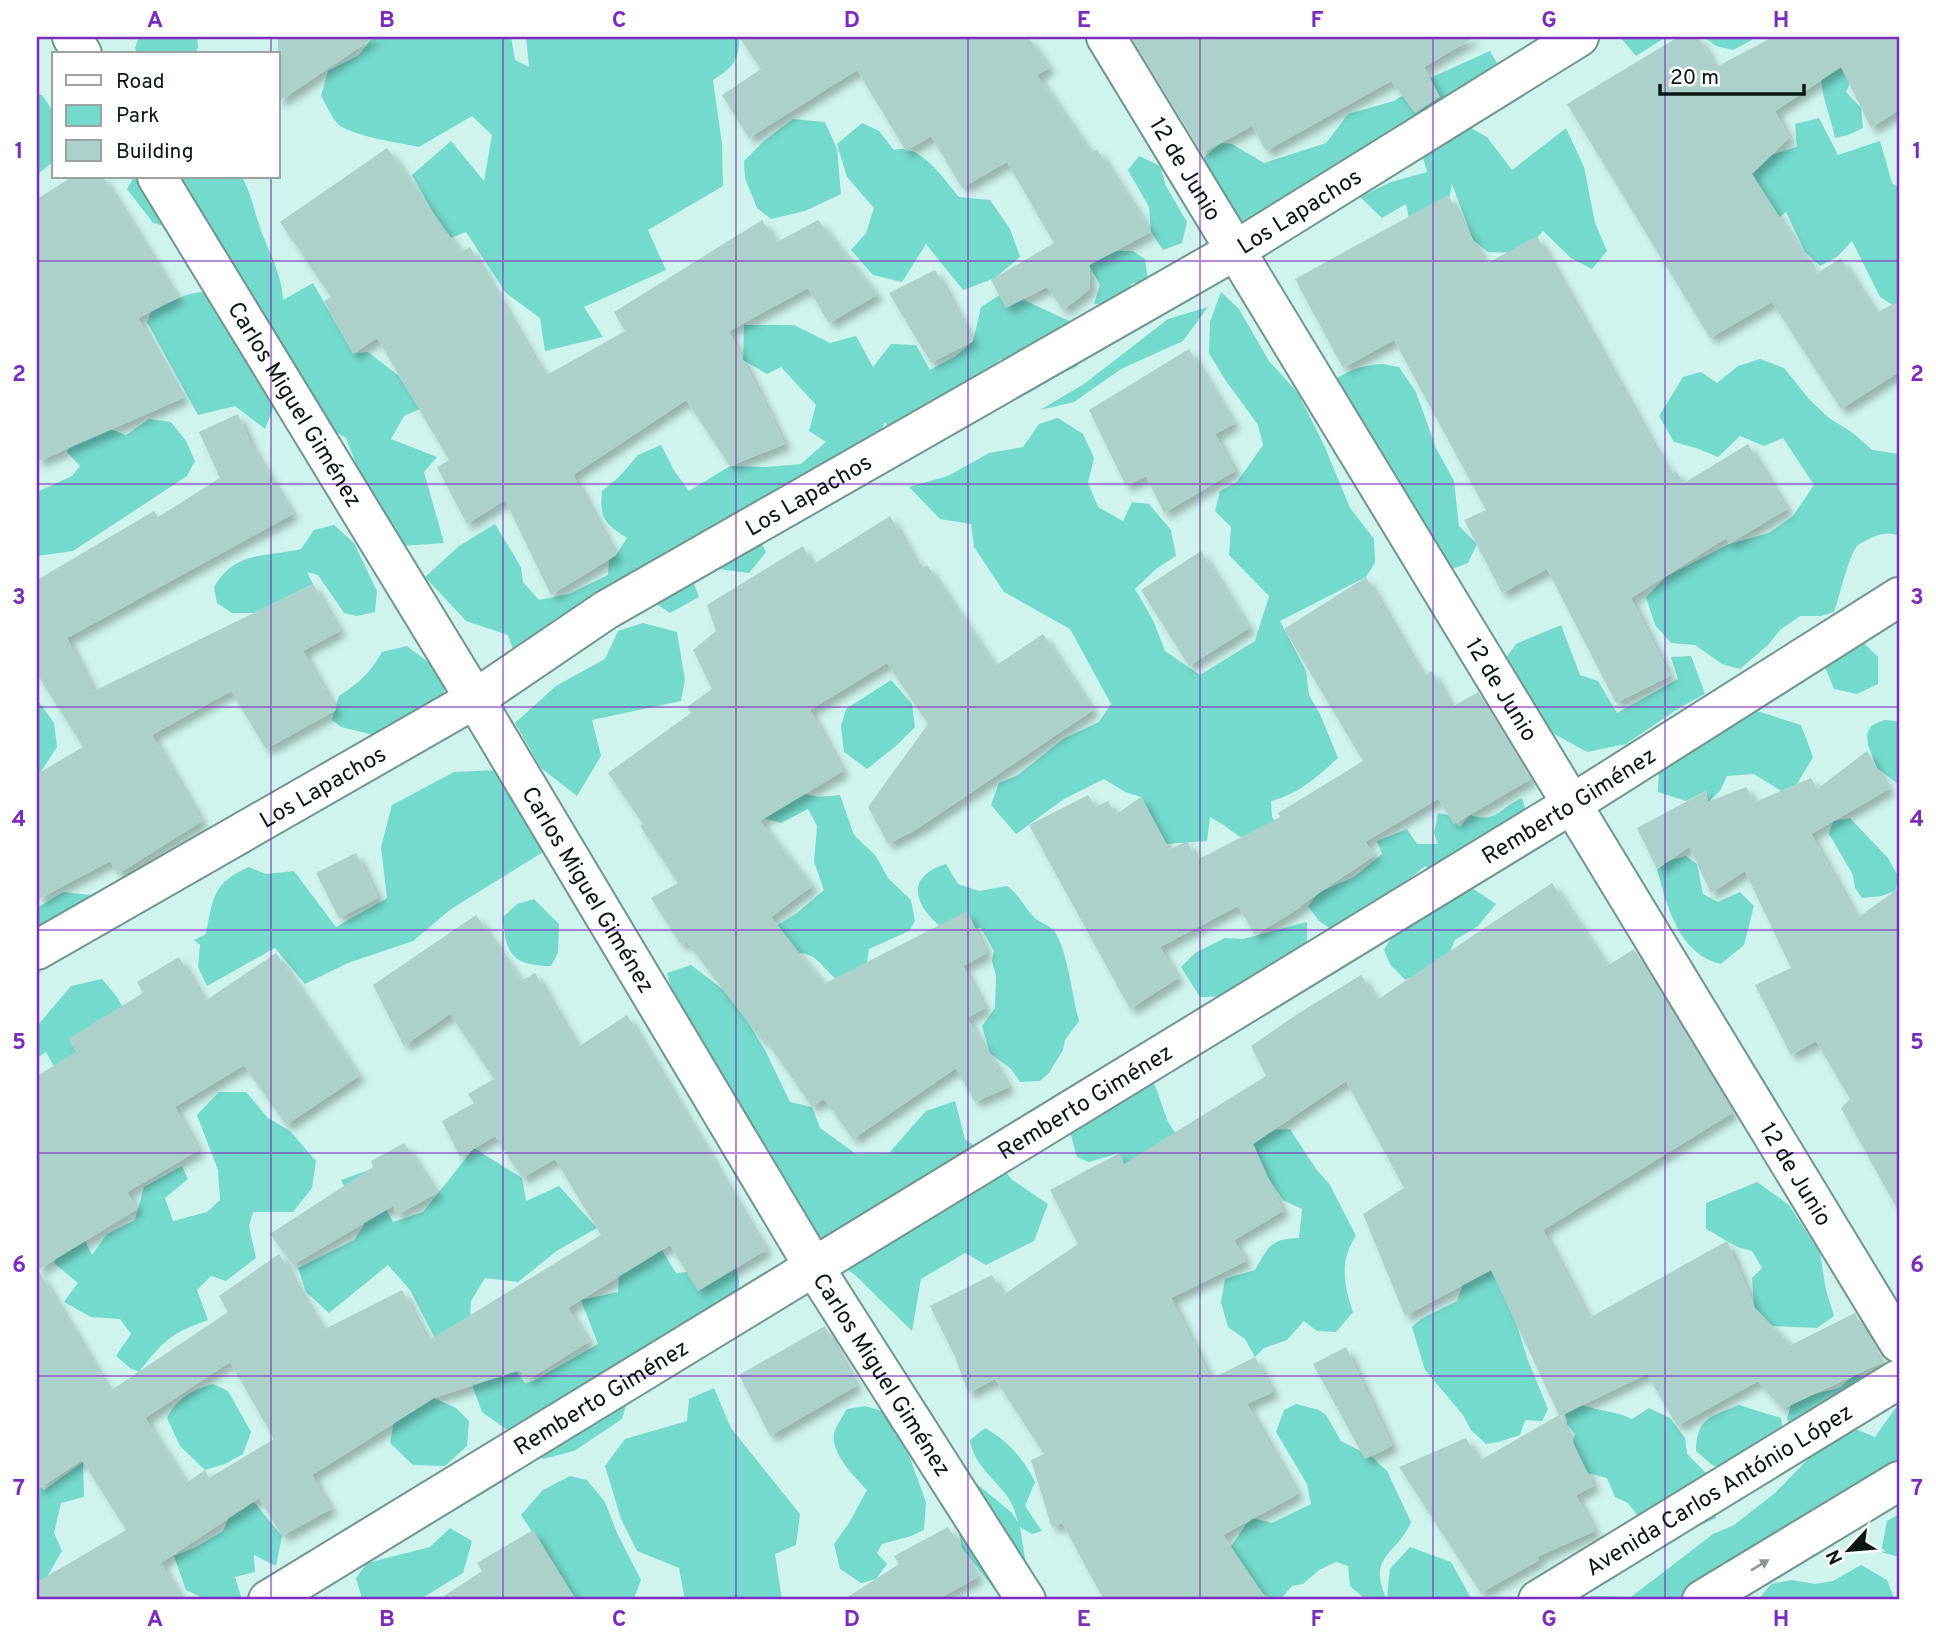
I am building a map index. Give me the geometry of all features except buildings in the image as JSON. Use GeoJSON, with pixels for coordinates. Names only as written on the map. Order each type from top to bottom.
{"type":"FeatureCollection","features":[{"type":"Feature","properties":{"kind":"street","name":"12 de Junio"},"geometry":{"type":"LineString","coordinates":[[1107,37],[1899,1343]]}},
{"type":"Feature","properties":{"kind":"street","name":"Los Lapachos"},"geometry":{"type":"LineString","coordinates":[[37,950],[475,699],[606,610],[1236,250],[1579,37]]}},
{"type":"Feature","properties":{"kind":"street","name":"Carlos Miguel Giménez"},"geometry":{"type":"LineString","coordinates":[[158,178],[475,699],[814,1267],[1026,1600]]}},
{"type":"Feature","properties":{"kind":"street","name":"Remberto Giménez"},"geometry":{"type":"LineString","coordinates":[[268,1600],[1572,804],[1899,597]]}},
{"type":"Feature","properties":{"kind":"street","name":"Avenida Carlos António López"},"geometry":{"type":"LineString","coordinates":[[1538,1600],[1899,1379]]}},
{"type":"Feature","properties":{"kind":"street"},"geometry":{"type":"LineString","coordinates":[[1702,1600],[1899,1481]]}},
{"type":"Feature","properties":{"kind":"green space"},"geometry":{"type":"Polygon","coordinates":[[[139,37],[197,37],[198,47],[196,52],[136,52],[139,37]]]}},
{"type":"Feature","properties":{"kind":"green space"},"geometry":{"type":"Polygon","coordinates":[[[511,37],[515,60],[529,67],[526,37],[739,37],[734,63],[713,80],[722,144],[723,186],[648,230],[666,270],[584,307],[603,337],[545,351],[540,318],[506,293],[466,232],[448,239],[412,175],[451,141],[484,181],[492,135],[472,116],[419,147],[377,139],[339,125],[321,96],[328,71],[359,55],[371,39],[511,37]]]}},
{"type":"Feature","properties":{"kind":"green space"},"geometry":{"type":"Polygon","coordinates":[[[1620,37],[1666,37],[1636,56],[1620,37]]]}},
{"type":"Feature","properties":{"kind":"green space"},"geometry":{"type":"Polygon","coordinates":[[[1704,37],[1753,37],[1733,50],[1716,46],[1704,37]]]}},
{"type":"Feature","properties":{"kind":"green space"},"geometry":{"type":"Polygon","coordinates":[[[1490,51],[1502,72],[1230,237],[1203,166],[1204,157],[1221,143],[1232,144],[1264,163],[1326,143],[1348,114],[1394,101],[1430,78],[1490,51]]]}},
{"type":"Feature","properties":{"kind":"green space"},"geometry":{"type":"Polygon","coordinates":[[[1843,59],[1853,77],[1846,92],[1861,108],[1863,128],[1835,138],[1821,78],[1843,59]]]}},
{"type":"Feature","properties":{"kind":"green space"},"geometry":{"type":"Polygon","coordinates":[[[37,94],[42,95],[52,110],[52,163],[37,175],[37,94]]]}},
{"type":"Feature","properties":{"kind":"green space"},"geometry":{"type":"Polygon","coordinates":[[[1819,118],[1838,155],[1880,141],[1892,183],[1899,188],[1899,309],[1880,297],[1852,241],[1837,257],[1820,266],[1805,252],[1786,212],[1768,226],[1739,142],[1764,157],[1797,147],[1795,124],[1819,118]]]}},
{"type":"Feature","properties":{"kind":"green space"},"geometry":{"type":"Polygon","coordinates":[[[793,119],[825,122],[837,149],[841,194],[805,211],[771,219],[757,208],[745,178],[744,161],[765,140],[793,119]]]}},
{"type":"Feature","properties":{"kind":"green space"},"geometry":{"type":"Polygon","coordinates":[[[862,123],[879,131],[894,150],[913,151],[922,157],[939,172],[959,197],[990,200],[1010,229],[1020,257],[995,278],[963,290],[926,244],[902,282],[873,275],[851,250],[866,233],[874,208],[847,177],[837,144],[862,123]]]}},
{"type":"Feature","properties":{"kind":"green space"},"geometry":{"type":"Polygon","coordinates":[[[1466,125],[1487,137],[1512,170],[1566,128],[1584,167],[1595,223],[1607,251],[1592,269],[1571,258],[1543,231],[1523,253],[1488,252],[1473,240],[1452,184],[1441,240],[1414,241],[1406,204],[1382,218],[1360,197],[1391,182],[1427,172],[1422,154],[1466,125]]]}},
{"type":"Feature","properties":{"kind":"green space"},"geometry":{"type":"Polygon","coordinates":[[[1139,156],[1160,166],[1166,186],[1187,222],[1182,243],[1163,250],[1151,232],[1149,207],[1128,170],[1139,156]]]}},
{"type":"Feature","properties":{"kind":"green space"},"geometry":{"type":"Polygon","coordinates":[[[133,178],[242,178],[278,272],[283,300],[313,283],[353,353],[368,352],[399,376],[420,409],[404,416],[391,439],[437,457],[424,472],[444,543],[403,546],[362,479],[346,438],[319,422],[181,230],[153,223],[127,189],[133,178]]]}},
{"type":"Feature","properties":{"kind":"green space"},"geometry":{"type":"Polygon","coordinates":[[[1115,251],[1133,251],[1145,259],[1148,280],[1131,284],[1124,305],[1094,304],[1100,285],[1089,265],[1115,251]]]}},
{"type":"Feature","properties":{"kind":"green space"},"geometry":{"type":"Polygon","coordinates":[[[1012,287],[1026,301],[1078,325],[1078,366],[1047,380],[1001,359],[896,442],[885,422],[867,462],[746,516],[766,552],[749,573],[687,565],[699,597],[670,613],[643,595],[521,672],[508,635],[466,621],[425,577],[459,546],[495,524],[521,567],[523,582],[539,600],[569,594],[608,575],[609,560],[616,555],[627,538],[613,529],[605,519],[602,491],[619,477],[638,455],[661,445],[689,491],[730,466],[801,464],[826,442],[809,431],[816,405],[781,367],[767,374],[743,360],[744,325],[794,325],[830,343],[856,336],[873,367],[891,344],[916,345],[930,370],[956,356],[973,341],[981,307],[1012,287]]]}},
{"type":"Feature","properties":{"kind":"green space"},"geometry":{"type":"Polygon","coordinates":[[[225,288],[276,400],[265,429],[235,406],[198,415],[147,322],[152,309],[189,294],[225,288]]]}},
{"type":"Feature","properties":{"kind":"green space"},"geometry":{"type":"Polygon","coordinates":[[[1221,292],[1239,309],[1269,361],[1298,393],[1324,445],[1350,508],[1374,539],[1375,563],[1366,577],[1280,621],[1306,671],[1309,695],[1338,758],[1299,789],[1271,801],[1272,817],[1319,892],[1354,877],[1382,854],[1377,841],[1407,829],[1417,844],[1438,844],[1434,833],[1438,813],[1448,815],[1460,827],[1470,815],[1493,816],[1522,798],[1531,829],[1437,873],[1425,866],[1373,910],[1334,931],[1319,921],[1308,906],[1318,893],[1222,824],[1210,817],[1207,841],[1167,844],[1141,797],[1125,792],[1104,779],[1064,799],[1016,834],[991,805],[999,783],[1018,775],[1063,739],[1099,722],[1111,704],[1070,629],[1004,592],[974,547],[971,524],[940,519],[909,487],[948,476],[989,453],[1023,447],[1039,424],[1058,418],[1083,434],[1094,458],[1088,483],[1098,507],[1123,521],[1132,502],[1149,504],[1171,530],[1176,556],[1156,569],[1135,589],[1153,620],[1165,651],[1200,675],[1255,641],[1269,596],[1229,555],[1231,527],[1215,511],[1220,491],[1237,482],[1263,445],[1258,425],[1209,353],[1210,322],[1221,292]]]}},
{"type":"Feature","properties":{"kind":"green space"},"geometry":{"type":"Polygon","coordinates":[[[1208,307],[1183,341],[1121,369],[1074,402],[1040,410],[1084,384],[1168,319],[1208,307]]]}},
{"type":"Feature","properties":{"kind":"green space"},"geometry":{"type":"Polygon","coordinates":[[[1760,359],[1784,368],[1809,399],[1829,418],[1853,433],[1872,450],[1899,454],[1899,536],[1880,535],[1858,545],[1848,566],[1834,612],[1821,616],[1800,616],[1780,630],[1767,646],[1740,669],[1722,664],[1695,645],[1671,643],[1655,625],[1646,597],[1667,576],[1729,544],[1769,533],[1793,516],[1814,485],[1783,438],[1764,446],[1740,436],[1718,457],[1674,442],[1659,416],[1683,377],[1701,372],[1717,383],[1738,366],[1760,359]]]}},
{"type":"Feature","properties":{"kind":"green space"},"geometry":{"type":"Polygon","coordinates":[[[1383,364],[1399,367],[1416,392],[1436,448],[1454,481],[1459,526],[1477,544],[1468,563],[1452,569],[1425,547],[1328,384],[1354,370],[1383,364]]]}},
{"type":"Feature","properties":{"kind":"green space"},"geometry":{"type":"Polygon","coordinates":[[[149,419],[171,422],[186,441],[195,461],[187,476],[73,551],[37,556],[37,492],[72,476],[80,466],[67,452],[76,427],[102,426],[126,435],[149,419]]]}},
{"type":"Feature","properties":{"kind":"green space"},"geometry":{"type":"Polygon","coordinates":[[[334,525],[354,543],[377,591],[375,612],[357,616],[344,613],[318,575],[307,572],[313,584],[254,613],[232,613],[217,603],[214,587],[222,575],[241,561],[301,549],[314,530],[334,525]]]}},
{"type":"Feature","properties":{"kind":"green space"},"geometry":{"type":"Polygon","coordinates":[[[643,623],[677,632],[685,680],[681,701],[592,720],[601,756],[577,796],[541,768],[515,723],[556,686],[605,659],[618,631],[643,623]]]}},
{"type":"Feature","properties":{"kind":"green space"},"geometry":{"type":"Polygon","coordinates":[[[1561,625],[1580,675],[1598,681],[1617,713],[1678,679],[1671,657],[1691,656],[1705,694],[1626,744],[1587,752],[1536,724],[1490,680],[1516,644],[1561,625]]]}},
{"type":"Feature","properties":{"kind":"green space"},"geometry":{"type":"Polygon","coordinates":[[[1864,643],[1878,657],[1878,684],[1857,694],[1834,689],[1823,662],[1839,650],[1864,643]]]}},
{"type":"Feature","properties":{"kind":"green space"},"geometry":{"type":"Polygon","coordinates":[[[407,646],[446,676],[442,712],[374,735],[341,727],[332,720],[339,696],[363,677],[382,652],[407,646]]]}},
{"type":"Feature","properties":{"kind":"green space"},"geometry":{"type":"Polygon","coordinates":[[[891,680],[912,704],[915,727],[867,769],[844,752],[841,726],[846,709],[891,680]]]}},
{"type":"Feature","properties":{"kind":"green space"},"geometry":{"type":"Polygon","coordinates":[[[37,699],[54,723],[57,747],[40,773],[37,772],[37,699]]]}},
{"type":"Feature","properties":{"kind":"green space"},"geometry":{"type":"Polygon","coordinates":[[[1726,705],[1801,725],[1813,757],[1797,784],[1781,791],[1754,774],[1727,776],[1720,791],[1708,802],[1706,791],[1686,801],[1658,792],[1659,766],[1726,705]]]}},
{"type":"Feature","properties":{"kind":"green space"},"geometry":{"type":"Polygon","coordinates":[[[1884,720],[1896,721],[1899,724],[1899,785],[1877,768],[1868,745],[1867,734],[1871,726],[1884,720]]]}},
{"type":"Feature","properties":{"kind":"green space"},"geometry":{"type":"Polygon","coordinates":[[[497,770],[532,819],[543,852],[451,909],[413,941],[348,963],[305,984],[275,948],[207,986],[198,967],[200,945],[194,940],[206,934],[213,901],[221,885],[228,879],[249,867],[266,874],[294,871],[336,927],[387,898],[381,847],[392,805],[454,772],[497,770]]]}},
{"type":"Feature","properties":{"kind":"green space"},"geometry":{"type":"Polygon","coordinates":[[[800,793],[819,797],[840,795],[854,835],[876,856],[888,878],[911,900],[915,921],[909,931],[869,949],[867,962],[871,1000],[842,984],[811,956],[782,954],[773,928],[797,913],[824,890],[814,862],[817,826],[808,809],[781,823],[753,815],[800,793]]]}},
{"type":"Feature","properties":{"kind":"green space"},"geometry":{"type":"Polygon","coordinates":[[[1850,818],[1888,858],[1899,878],[1895,891],[1882,896],[1862,898],[1855,888],[1853,875],[1829,834],[1833,821],[1850,818]]]}},
{"type":"Feature","properties":{"kind":"green space"},"geometry":{"type":"Polygon","coordinates":[[[1686,856],[1697,864],[1703,894],[1718,902],[1740,892],[1754,906],[1744,945],[1721,964],[1695,951],[1685,940],[1665,898],[1657,869],[1668,861],[1686,856]]]}},
{"type":"Feature","properties":{"kind":"green space"},"geometry":{"type":"Polygon","coordinates":[[[946,864],[958,884],[979,891],[1007,886],[1034,917],[1052,929],[1059,939],[1079,1021],[1065,1040],[1063,1050],[1049,1073],[1040,1081],[1020,1082],[1011,1069],[990,1053],[982,1026],[995,1008],[996,976],[992,961],[994,951],[981,928],[946,931],[921,904],[918,894],[923,877],[946,864]]]}},
{"type":"Feature","properties":{"kind":"green space"},"geometry":{"type":"Polygon","coordinates":[[[1463,882],[1496,904],[1478,926],[1455,940],[1446,961],[1405,980],[1390,964],[1384,950],[1401,921],[1463,882]]]}},
{"type":"Feature","properties":{"kind":"green space"},"geometry":{"type":"Polygon","coordinates":[[[63,892],[108,897],[44,964],[37,978],[37,908],[63,892]]]}},
{"type":"Feature","properties":{"kind":"green space"},"geometry":{"type":"Polygon","coordinates":[[[534,899],[559,924],[558,953],[551,966],[519,960],[513,955],[506,940],[503,917],[517,904],[534,899]]]}},
{"type":"Feature","properties":{"kind":"green space"},"geometry":{"type":"Polygon","coordinates":[[[1307,922],[1307,946],[1268,966],[1231,996],[1200,997],[1181,967],[1195,953],[1225,938],[1243,939],[1307,922]]]}},
{"type":"Feature","properties":{"kind":"green space"},"geometry":{"type":"Polygon","coordinates":[[[691,965],[733,997],[766,1052],[790,1102],[812,1107],[820,1128],[856,1154],[889,1153],[926,1111],[955,1101],[965,1139],[1001,1165],[1011,1179],[1048,1204],[1034,1241],[986,1265],[965,1253],[921,1279],[912,1331],[855,1275],[815,1248],[810,1222],[786,1198],[685,1036],[667,973],[691,965]]]}},
{"type":"Feature","properties":{"kind":"green space"},"geometry":{"type":"Polygon","coordinates":[[[102,979],[117,997],[142,1042],[57,1072],[46,1052],[37,1058],[37,1026],[71,986],[102,979]]]}},
{"type":"Feature","properties":{"kind":"green space"},"geometry":{"type":"Polygon","coordinates":[[[1153,1080],[1168,1122],[1180,1140],[1129,1174],[1119,1153],[1089,1162],[1077,1157],[1068,1125],[1153,1080]]]}},
{"type":"Feature","properties":{"kind":"green space"},"geometry":{"type":"Polygon","coordinates":[[[219,1092],[246,1092],[268,1118],[290,1131],[316,1161],[312,1188],[293,1212],[253,1212],[249,1226],[256,1258],[226,1281],[211,1276],[197,1290],[208,1320],[169,1339],[139,1372],[116,1356],[131,1334],[120,1319],[91,1317],[64,1302],[78,1283],[54,1263],[56,1237],[50,1218],[37,1200],[37,1160],[66,1202],[92,1255],[107,1234],[135,1220],[144,1187],[182,1166],[188,1179],[165,1198],[173,1221],[207,1212],[220,1200],[218,1170],[197,1115],[219,1092]]]}},
{"type":"Feature","properties":{"kind":"green space"},"geometry":{"type":"Polygon","coordinates":[[[1290,1129],[1330,1185],[1356,1236],[1345,1264],[1347,1293],[1353,1312],[1336,1332],[1317,1331],[1304,1321],[1287,1340],[1264,1348],[1255,1357],[1245,1339],[1228,1327],[1221,1302],[1225,1279],[1255,1270],[1267,1250],[1276,1242],[1299,1238],[1302,1209],[1283,1200],[1269,1179],[1249,1169],[1255,1134],[1290,1129]]]}},
{"type":"Feature","properties":{"kind":"green space"},"geometry":{"type":"Polygon","coordinates":[[[474,1148],[522,1178],[526,1201],[559,1186],[597,1228],[558,1250],[518,1282],[485,1278],[471,1301],[468,1358],[441,1350],[410,1290],[388,1265],[329,1313],[306,1292],[298,1268],[354,1240],[364,1225],[341,1180],[366,1171],[393,1222],[423,1212],[474,1148]]]}},
{"type":"Feature","properties":{"kind":"green space"},"geometry":{"type":"Polygon","coordinates":[[[1757,1182],[1789,1205],[1820,1253],[1826,1290],[1834,1316],[1817,1328],[1772,1326],[1754,1307],[1752,1278],[1762,1268],[1752,1251],[1733,1245],[1706,1229],[1706,1203],[1757,1182]]]}},
{"type":"Feature","properties":{"kind":"green space"},"geometry":{"type":"Polygon","coordinates":[[[652,1234],[676,1273],[737,1268],[739,1282],[736,1304],[640,1356],[622,1419],[574,1451],[543,1459],[482,1412],[470,1379],[514,1368],[525,1383],[533,1381],[598,1344],[581,1300],[618,1292],[620,1253],[652,1234]]]}},
{"type":"Feature","properties":{"kind":"green space"},"geometry":{"type":"Polygon","coordinates":[[[1480,1261],[1502,1277],[1527,1358],[1548,1409],[1542,1421],[1525,1420],[1520,1435],[1486,1444],[1471,1430],[1463,1415],[1425,1370],[1412,1327],[1421,1319],[1457,1301],[1469,1267],[1480,1261]]]}},
{"type":"Feature","properties":{"kind":"green space"},"geometry":{"type":"Polygon","coordinates":[[[1856,1374],[1872,1383],[1882,1406],[1879,1416],[1853,1428],[1875,1437],[1899,1403],[1899,1461],[1780,1541],[1751,1546],[1744,1600],[1585,1600],[1591,1596],[1631,1597],[1713,1534],[1734,1525],[1775,1493],[1809,1458],[1816,1446],[1792,1427],[1787,1419],[1791,1405],[1811,1395],[1839,1388],[1856,1374]]]}},
{"type":"Feature","properties":{"kind":"green space"},"geometry":{"type":"Polygon","coordinates":[[[213,1384],[228,1391],[251,1432],[243,1454],[225,1464],[205,1470],[180,1446],[167,1418],[175,1405],[186,1396],[213,1384]]]}},
{"type":"Feature","properties":{"kind":"green space"},"geometry":{"type":"Polygon","coordinates":[[[714,1388],[731,1428],[800,1514],[796,1545],[775,1554],[782,1600],[685,1600],[679,1568],[637,1551],[621,1519],[605,1466],[625,1439],[687,1421],[689,1399],[714,1388]]]}},
{"type":"Feature","properties":{"kind":"green space"},"geometry":{"type":"Polygon","coordinates":[[[434,1398],[456,1408],[469,1421],[467,1446],[445,1466],[413,1465],[390,1443],[396,1410],[434,1398]]]}},
{"type":"Feature","properties":{"kind":"green space"},"geometry":{"type":"Polygon","coordinates":[[[1296,1404],[1319,1410],[1326,1415],[1341,1441],[1372,1457],[1387,1471],[1411,1522],[1382,1564],[1381,1585],[1387,1600],[1366,1600],[1350,1586],[1348,1566],[1336,1562],[1319,1570],[1303,1584],[1292,1586],[1280,1600],[1264,1595],[1229,1550],[1253,1518],[1272,1523],[1311,1504],[1307,1484],[1276,1432],[1284,1410],[1296,1404]]]}},
{"type":"Feature","properties":{"kind":"green space"},"geometry":{"type":"Polygon","coordinates":[[[1582,1405],[1632,1419],[1649,1408],[1670,1418],[1685,1438],[1687,1454],[1706,1473],[1716,1518],[1699,1526],[1664,1513],[1640,1519],[1628,1503],[1615,1497],[1607,1478],[1588,1473],[1576,1454],[1573,1445],[1575,1434],[1567,1424],[1565,1414],[1582,1405]]]}},
{"type":"Feature","properties":{"kind":"green space"},"geometry":{"type":"Polygon","coordinates":[[[1739,1405],[1781,1418],[1786,1451],[1733,1476],[1711,1464],[1696,1451],[1702,1425],[1721,1412],[1739,1405]]]}},
{"type":"Feature","properties":{"kind":"green space"},"geometry":{"type":"Polygon","coordinates":[[[865,1406],[882,1411],[892,1420],[908,1453],[926,1502],[924,1530],[882,1544],[877,1553],[887,1564],[876,1579],[861,1583],[840,1569],[834,1544],[867,1490],[844,1463],[834,1438],[835,1430],[847,1409],[865,1406]]]}},
{"type":"Feature","properties":{"kind":"green space"},"geometry":{"type":"Polygon","coordinates":[[[985,1428],[1008,1444],[1031,1474],[1035,1482],[1025,1506],[1042,1531],[1032,1534],[1020,1527],[1028,1577],[995,1590],[962,1548],[951,1493],[967,1476],[1011,1512],[1018,1522],[1008,1498],[983,1468],[972,1448],[970,1440],[985,1428]]]}},
{"type":"Feature","properties":{"kind":"green space"},"geometry":{"type":"Polygon","coordinates":[[[83,1462],[84,1497],[61,1503],[54,1533],[62,1551],[37,1594],[37,1481],[44,1490],[83,1462]]]}},
{"type":"Feature","properties":{"kind":"green space"},"geometry":{"type":"Polygon","coordinates":[[[570,1476],[587,1480],[605,1502],[641,1580],[631,1600],[575,1598],[521,1515],[543,1490],[570,1476]]]}},
{"type":"Feature","properties":{"kind":"green space"},"geometry":{"type":"Polygon","coordinates":[[[254,1502],[282,1536],[276,1566],[254,1555],[255,1572],[235,1577],[242,1600],[207,1600],[186,1590],[174,1556],[223,1531],[232,1509],[254,1502]]]}},
{"type":"Feature","properties":{"kind":"green space"},"geometry":{"type":"Polygon","coordinates":[[[1899,1514],[1899,1557],[1881,1552],[1887,1521],[1899,1514]]]}},
{"type":"Feature","properties":{"kind":"green space"},"geometry":{"type":"Polygon","coordinates":[[[450,1528],[472,1541],[463,1573],[419,1600],[362,1599],[356,1578],[367,1563],[430,1547],[450,1528]]]}},
{"type":"Feature","properties":{"kind":"green space"},"geometry":{"type":"Polygon","coordinates":[[[1410,1547],[1451,1562],[1472,1600],[1391,1600],[1387,1596],[1390,1569],[1410,1547]]]}},
{"type":"Feature","properties":{"kind":"green space"},"geometry":{"type":"Polygon","coordinates":[[[1861,1565],[1887,1580],[1895,1600],[1758,1600],[1771,1584],[1792,1580],[1815,1584],[1833,1581],[1861,1565]]]}}]}
